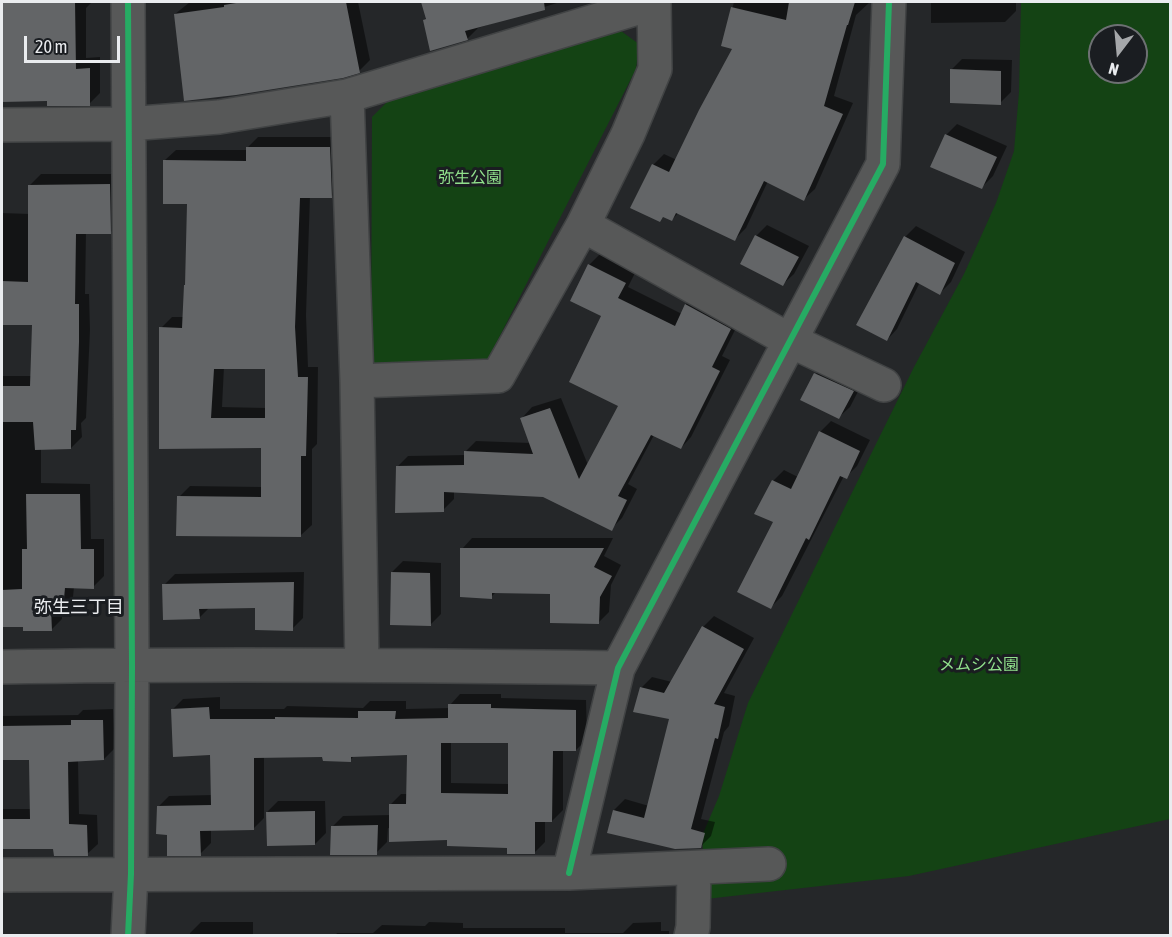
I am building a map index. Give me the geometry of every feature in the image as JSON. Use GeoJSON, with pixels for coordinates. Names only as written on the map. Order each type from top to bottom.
{"type":"FeatureCollection","features":[{"type":"Feature","properties":{"kind":"street"},"geometry":{"type":"LineString","coordinates":[[128,2],[132,665],[131,874],[128,936]]}},
{"type":"Feature","properties":{"kind":"street"},"geometry":{"type":"LineString","coordinates":[[2,125],[128,124],[219,117],[347,96],[654,2],[655,69],[628,134],[583,225],[498,376],[357,381]]}},
{"type":"Feature","properties":{"kind":"street"},"geometry":{"type":"LineString","coordinates":[[568,873],[618,668],[883,164],[889,2]]}},
{"type":"Feature","properties":{"kind":"street"},"geometry":{"type":"LineString","coordinates":[[347,96],[357,381],[362,665]]}},
{"type":"Feature","properties":{"kind":"street"},"geometry":{"type":"LineString","coordinates":[[583,225],[789,340],[884,385]]}},
{"type":"Feature","properties":{"kind":"street"},"geometry":{"type":"LineString","coordinates":[[2,667],[362,665],[618,668]]}},
{"type":"Feature","properties":{"kind":"street"},"geometry":{"type":"LineString","coordinates":[[2,874],[568,873],[769,864]]}},
{"type":"Feature","properties":{"kind":"street"},"geometry":{"type":"LineString","coordinates":[[691,936],[694,869]]}},
{"type":"Feature","properties":{"kind":"green space","name":"メムシ公園"},"geometry":{"type":"Polygon","coordinates":[[[1021,2],[1170,2],[1170,819],[909,876],[706,899],[702,836],[719,796],[748,703],[914,367],[964,274],[996,203],[1014,151],[1019,92],[1021,2]]]}},
{"type":"Feature","properties":{"kind":"green space","name":"弥生公園"},"geometry":{"type":"Polygon","coordinates":[[[621,31],[639,44],[636,69],[485,365],[371,369],[372,117],[390,99],[621,31]]]}},
{"type":"Feature","properties":{"kind":"building"},"geometry":{"type":"Polygon","coordinates":[[[2,2],[75,2],[76,69],[90,68],[90,106],[47,106],[47,101],[2,102],[2,2]]]}},
{"type":"Feature","properties":{"kind":"building"},"geometry":{"type":"Polygon","coordinates":[[[242,2],[346,2],[360,73],[343,78],[184,101],[174,14],[242,2]]]}},
{"type":"Feature","properties":{"kind":"building"},"geometry":{"type":"Polygon","coordinates":[[[421,2],[544,2],[545,10],[465,31],[468,40],[430,51],[423,20],[426,19],[421,2]]]}},
{"type":"Feature","properties":{"kind":"building"},"geometry":{"type":"Polygon","coordinates":[[[789,2],[855,2],[824,106],[843,114],[804,201],[764,181],[735,241],[676,213],[672,221],[663,217],[660,222],[630,208],[652,164],[669,172],[732,49],[721,46],[731,7],[786,20],[789,2]]]}},
{"type":"Feature","properties":{"kind":"building"},"geometry":{"type":"Polygon","coordinates":[[[950,69],[1001,71],[1001,105],[950,103],[950,69]]]}},
{"type":"Feature","properties":{"kind":"building"},"geometry":{"type":"Polygon","coordinates":[[[945,134],[997,157],[982,189],[930,167],[945,134]]]}},
{"type":"Feature","properties":{"kind":"building"},"geometry":{"type":"Polygon","coordinates":[[[246,147],[330,147],[332,198],[300,198],[295,327],[298,377],[308,377],[306,456],[301,456],[301,537],[176,536],[177,496],[261,497],[261,448],[159,449],[159,327],[182,328],[187,204],[163,204],[163,160],[246,161],[246,147]],[[214,369],[211,418],[265,418],[265,369],[214,369]]]}},
{"type":"Feature","properties":{"kind":"building"},"geometry":{"type":"Polygon","coordinates":[[[110,184],[111,234],[76,234],[75,304],[79,304],[79,342],[76,430],[71,430],[71,449],[35,450],[33,422],[2,422],[2,386],[30,386],[32,325],[2,325],[2,281],[28,282],[28,185],[110,184]]]}},
{"type":"Feature","properties":{"kind":"building"},"geometry":{"type":"Polygon","coordinates":[[[755,235],[799,257],[783,286],[740,264],[755,235]]]}},
{"type":"Feature","properties":{"kind":"building"},"geometry":{"type":"Polygon","coordinates":[[[904,236],[955,263],[940,295],[916,282],[887,341],[856,325],[904,236]]]}},
{"type":"Feature","properties":{"kind":"building"},"geometry":{"type":"Polygon","coordinates":[[[588,264],[626,283],[618,298],[675,326],[685,304],[731,329],[712,367],[720,371],[681,449],[651,435],[618,496],[627,500],[612,531],[543,497],[444,492],[444,512],[395,513],[396,466],[464,465],[464,451],[533,454],[520,418],[550,408],[579,479],[618,406],[569,382],[601,316],[570,301],[588,264]]]}},
{"type":"Feature","properties":{"kind":"building"},"geometry":{"type":"Polygon","coordinates":[[[814,373],[854,391],[839,419],[800,400],[814,373]]]}},
{"type":"Feature","properties":{"kind":"building"},"geometry":{"type":"Polygon","coordinates":[[[819,431],[860,451],[847,479],[840,476],[809,540],[806,538],[771,609],[737,592],[773,522],[754,514],[772,480],[791,489],[819,431]]]}},
{"type":"Feature","properties":{"kind":"building"},"geometry":{"type":"Polygon","coordinates":[[[26,494],[80,494],[81,549],[94,549],[94,589],[65,588],[63,609],[51,608],[52,631],[23,631],[23,627],[2,627],[2,590],[22,589],[22,549],[27,549],[26,494]]]}},
{"type":"Feature","properties":{"kind":"building"},"geometry":{"type":"Polygon","coordinates":[[[460,548],[604,548],[594,567],[612,576],[600,597],[599,624],[550,623],[550,594],[492,593],[492,599],[460,597],[460,548]]]}},
{"type":"Feature","properties":{"kind":"building"},"geometry":{"type":"Polygon","coordinates":[[[391,572],[430,573],[431,626],[390,625],[391,572]]]}},
{"type":"Feature","properties":{"kind":"building"},"geometry":{"type":"Polygon","coordinates":[[[294,582],[293,631],[255,630],[255,608],[199,609],[200,619],[163,620],[162,584],[294,582]]]}},
{"type":"Feature","properties":{"kind":"building"},"geometry":{"type":"Polygon","coordinates":[[[702,626],[744,649],[714,704],[725,707],[718,739],[715,738],[691,829],[705,833],[701,848],[675,849],[607,833],[613,810],[644,818],[669,719],[633,712],[640,687],[664,693],[702,626]]]}},
{"type":"Feature","properties":{"kind":"building"},"geometry":{"type":"Polygon","coordinates":[[[448,704],[491,704],[491,708],[576,710],[576,751],[553,751],[552,822],[535,822],[535,854],[507,854],[507,848],[447,846],[447,840],[389,842],[389,804],[406,804],[407,755],[351,757],[351,762],[323,761],[322,757],[254,758],[254,830],[200,831],[201,856],[167,856],[167,835],[156,834],[157,806],[211,805],[210,755],[173,757],[171,709],[209,707],[210,719],[358,718],[358,711],[396,711],[395,719],[448,718],[448,704]],[[441,743],[441,793],[508,794],[508,743],[441,743]]]}},
{"type":"Feature","properties":{"kind":"building"},"geometry":{"type":"Polygon","coordinates":[[[71,720],[103,720],[104,760],[68,762],[69,824],[87,825],[88,856],[54,856],[53,849],[2,849],[2,819],[30,819],[29,760],[2,760],[2,726],[71,725],[71,720]]]}},
{"type":"Feature","properties":{"kind":"building"},"geometry":{"type":"Polygon","coordinates":[[[315,811],[315,845],[267,846],[266,812],[315,811]]]}},
{"type":"Feature","properties":{"kind":"building"},"geometry":{"type":"Polygon","coordinates":[[[378,825],[377,855],[330,855],[331,826],[378,825]]]}},
{"type":"Feature","properties":{"kind":"cycle path"},"geometry":{"type":"LineString","coordinates":[[128,2],[132,665],[131,874],[128,936]]}},
{"type":"Feature","properties":{"kind":"cycle path"},"geometry":{"type":"LineString","coordinates":[[569,873],[618,668],[883,164],[889,2]]}},
{"type":"Feature","properties":{"kind":"district","name":"弥生三丁目"},"geometry":{"type":"Point","coordinates":[79,607]}}]}
